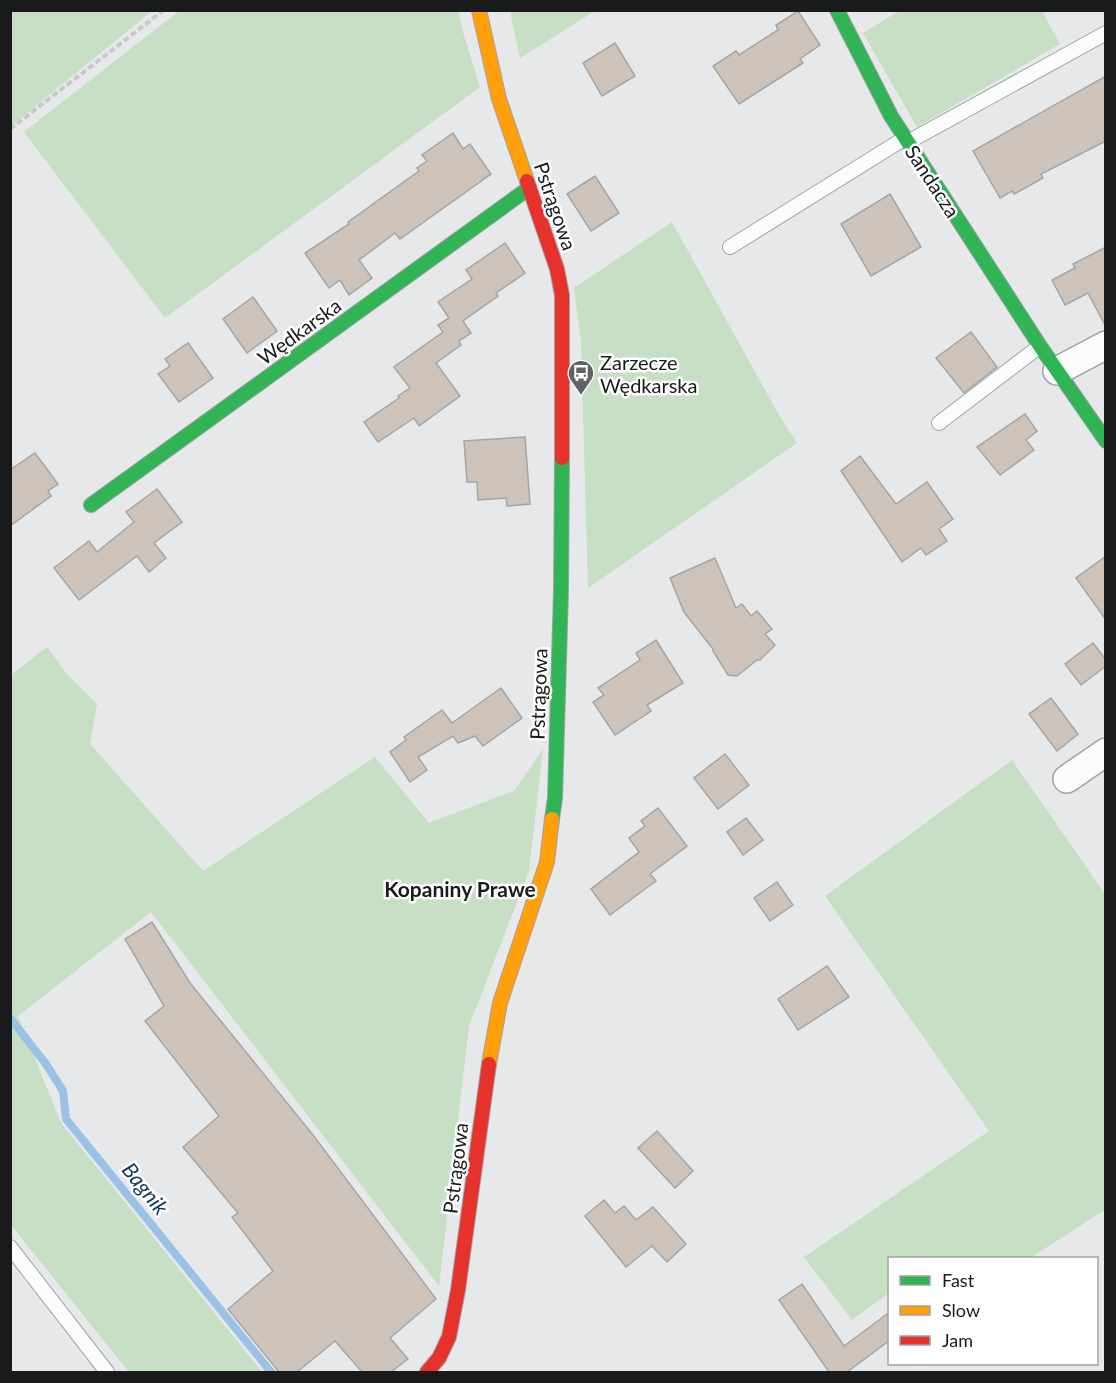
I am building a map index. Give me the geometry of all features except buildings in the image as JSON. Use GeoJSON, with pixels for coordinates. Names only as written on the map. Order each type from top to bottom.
{"type":"FeatureCollection","features":[{"type":"Feature","properties":{"kind":"street","name":"Pstrągowa"},"geometry":{"type":"LineString","coordinates":[[427,1372],[439,1358],[448,1337],[458,1290],[494,1028],[547,862],[555,798],[561,590],[562,295],[557,269],[494,80],[479,10]]}},
{"type":"Feature","properties":{"kind":"street","name":"Sandacza"},"geometry":{"type":"LineString","coordinates":[[837,10],[885,106],[906,140],[1040,346],[1106,441]]}},
{"type":"Feature","properties":{"kind":"street","name":"Wędkarska"},"geometry":{"type":"LineString","coordinates":[[91,505],[529,188]]}},
{"type":"Feature","properties":{"kind":"street"},"geometry":{"type":"LineString","coordinates":[[1058,371],[1106,345]]}},
{"type":"Feature","properties":{"kind":"street"},"geometry":{"type":"LineString","coordinates":[[1067,779],[1106,752]]}},
{"type":"Feature","properties":{"kind":"lane"},"geometry":{"type":"LineString","coordinates":[[730,247],[906,140],[1106,33]]}},
{"type":"Feature","properties":{"kind":"lane"},"geometry":{"type":"LineString","coordinates":[[939,423],[1040,346]]}},
{"type":"Feature","properties":{"kind":"lane"},"geometry":{"type":"LineString","coordinates":[[10,1247],[107,1372]]}},
{"type":"Feature","properties":{"kind":"path"},"geometry":{"type":"LineString","coordinates":[[10,129],[164,10]]}},
{"type":"Feature","properties":{"kind":"green space"},"geometry":{"type":"Polygon","coordinates":[[[11,10],[152,10],[152,11],[11,126],[11,10]]]}},
{"type":"Feature","properties":{"kind":"green space"},"geometry":{"type":"Polygon","coordinates":[[[510,10],[595,11],[520,58],[510,10]]]}},
{"type":"Feature","properties":{"kind":"green space"},"geometry":{"type":"Polygon","coordinates":[[[179,11],[459,11],[462,29],[480,87],[165,318],[24,132],[179,11]]]}},
{"type":"Feature","properties":{"kind":"green space"},"geometry":{"type":"Polygon","coordinates":[[[899,11],[1042,11],[1060,44],[917,127],[863,33],[899,11]]]}},
{"type":"Feature","properties":{"kind":"green space"},"geometry":{"type":"Polygon","coordinates":[[[672,222],[779,415],[797,443],[588,588],[581,342],[574,288],[672,222]]]}},
{"type":"Feature","properties":{"kind":"green space"},"geometry":{"type":"Polygon","coordinates":[[[47,647],[67,674],[97,704],[90,744],[203,871],[375,757],[429,823],[514,791],[543,749],[529,871],[469,1026],[439,1286],[151,912],[18,1016],[61,1123],[262,1372],[129,1372],[11,1225],[11,675],[47,647]]]}},
{"type":"Feature","properties":{"kind":"green space"},"geometry":{"type":"Polygon","coordinates":[[[1012,760],[1105,894],[1105,1210],[1032,1257],[888,1257],[888,1294],[852,1320],[804,1257],[989,1131],[825,896],[1012,760]]]}},
{"type":"Feature","properties":{"kind":"waterway","name":"Bagnik"},"geometry":{"type":"LineString","coordinates":[[10,1018],[46,1064],[63,1091],[66,1119],[271,1372]]}},
{"type":"Feature","properties":{"kind":"traffic: fast"},"geometry":{"type":"LineString","coordinates":[[837,10],[891,116],[1040,346],[1106,441]]}},
{"type":"Feature","properties":{"kind":"traffic: fast"},"geometry":{"type":"LineString","coordinates":[[91,505],[529,188]]}},
{"type":"Feature","properties":{"kind":"traffic: fast"},"geometry":{"type":"LineString","coordinates":[[552,819],[555,798],[561,590],[562,458]]}},
{"type":"Feature","properties":{"kind":"traffic: slow"},"geometry":{"type":"LineString","coordinates":[[479,10],[499,99],[527,181]]}},
{"type":"Feature","properties":{"kind":"traffic: slow"},"geometry":{"type":"LineString","coordinates":[[489,1064],[500,1003],[547,862],[552,819]]}},
{"type":"Feature","properties":{"kind":"traffic: jam"},"geometry":{"type":"LineString","coordinates":[[527,181],[557,269],[562,295],[562,458]]}},
{"type":"Feature","properties":{"kind":"traffic: jam"},"geometry":{"type":"LineString","coordinates":[[427,1372],[439,1358],[449,1337],[458,1290],[489,1064]]}},
{"type":"Feature","properties":{"kind":"place","name":"Zarzecze Wędkarska"},"geometry":{"type":"Point","coordinates":[581,396]}},
{"type":"Feature","properties":{"kind":"district","name":"Kopaniny Prawe"},"geometry":{"type":"Point","coordinates":[460,888]}}]}
